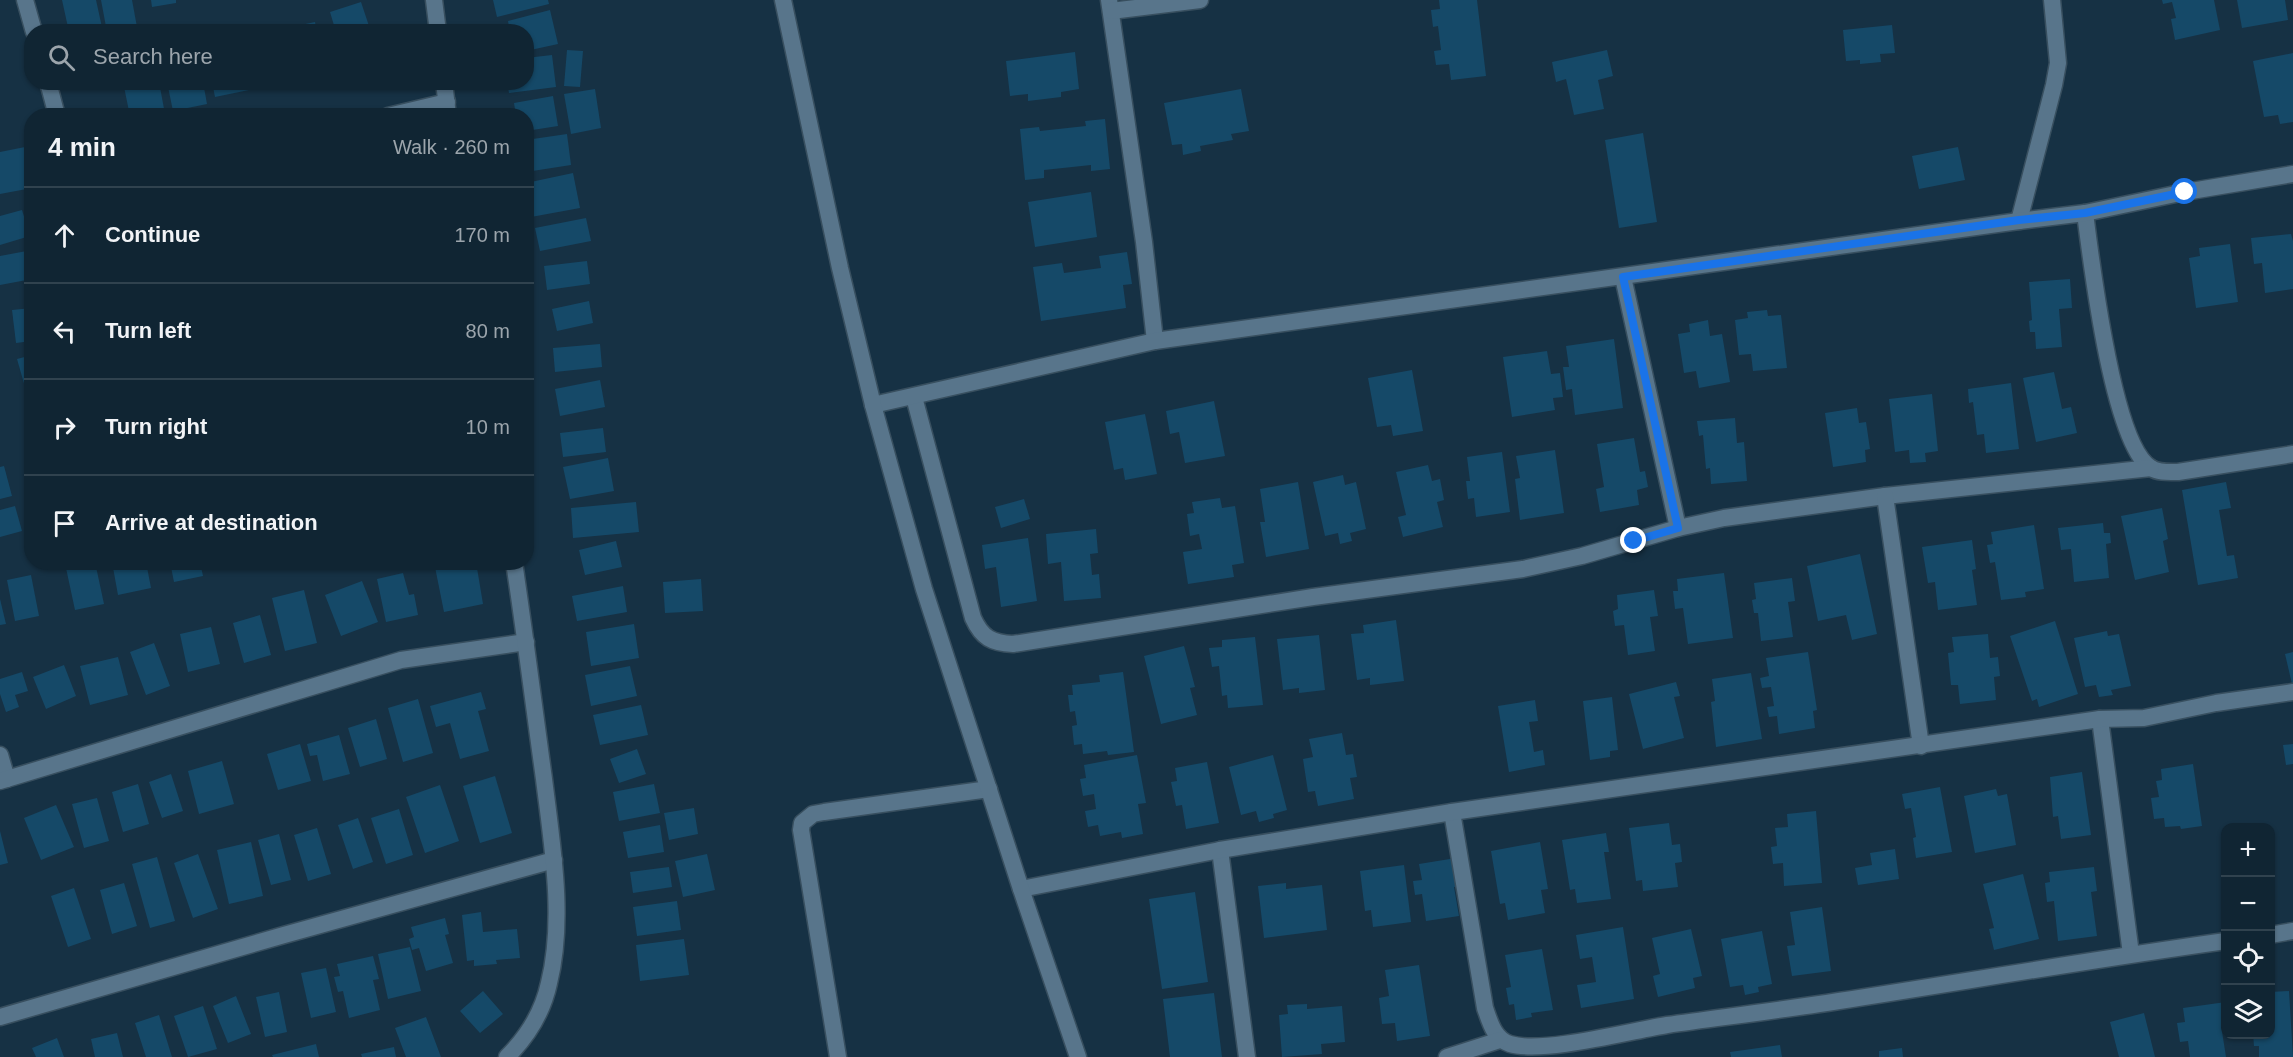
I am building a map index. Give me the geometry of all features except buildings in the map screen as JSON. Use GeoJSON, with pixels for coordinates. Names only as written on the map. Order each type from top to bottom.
{"type":"FeatureCollection","features":[{"type":"Feature","properties":{"kind":"street"},"geometry":{"type":"LineString","coordinates":[[26,0],[32,24]]}},
{"type":"Feature","properties":{"kind":"street"},"geometry":{"type":"LineString","coordinates":[[434,0],[437,24]]}},
{"type":"Feature","properties":{"kind":"street"},"geometry":{"type":"LineString","coordinates":[[783,0],[840,268],[873,405],[924,588],[1078,1057]]}},
{"type":"Feature","properties":{"kind":"street"},"geometry":{"type":"LineString","coordinates":[[1155,341],[1144,242],[1110,5],[1200,0]]}},
{"type":"Feature","properties":{"kind":"street"},"geometry":{"type":"LineString","coordinates":[[2019,220],[2058,63],[2052,0]]}},
{"type":"Feature","properties":{"kind":"street"},"geometry":{"type":"LineString","coordinates":[[50,90],[55,108]]}},
{"type":"Feature","properties":{"kind":"street"},"geometry":{"type":"LineString","coordinates":[[445,90],[447,108]]}},
{"type":"Feature","properties":{"kind":"street"},"geometry":{"type":"LineString","coordinates":[[873,405],[1155,341],[2019,220],[2085,213],[2185,192],[2293,174]]}},
{"type":"Feature","properties":{"kind":"street"},"geometry":{"type":"LineString","coordinates":[[2085,213],[2096,292],[2115,389],[2133,444],[2145,462],[2151,468],[2159,471],[2178,472],[2293,454]]}},
{"type":"Feature","properties":{"kind":"street"},"geometry":{"type":"LineString","coordinates":[[1623,277],[1678,528]]}},
{"type":"Feature","properties":{"kind":"street"},"geometry":{"type":"LineString","coordinates":[[914,397],[973,618],[985,638],[1013,644],[1279,602],[1523,569],[1582,556],[1678,528],[1724,518],[1886,496],[2151,468]]}},
{"type":"Feature","properties":{"kind":"street"},"geometry":{"type":"LineString","coordinates":[[1886,496],[1921,746]]}},
{"type":"Feature","properties":{"kind":"street"},"geometry":{"type":"LineString","coordinates":[[507,1057],[533,1023],[544,1002],[550,982],[556,943],[554,860],[515,570]]}},
{"type":"Feature","properties":{"kind":"street"},"geometry":{"type":"LineString","coordinates":[[0,755],[3,780],[401,660],[526,642]]}},
{"type":"Feature","properties":{"kind":"street"},"geometry":{"type":"LineString","coordinates":[[1021,889],[1220,850],[1452,812],[2100,719],[2144,718],[2216,703],[2293,692]]}},
{"type":"Feature","properties":{"kind":"street"},"geometry":{"type":"LineString","coordinates":[[2100,719],[2130,954]]}},
{"type":"Feature","properties":{"kind":"street"},"geometry":{"type":"LineString","coordinates":[[838,1057],[801,830],[802,823],[813,814],[824,812],[989,789]]}},
{"type":"Feature","properties":{"kind":"street"},"geometry":{"type":"LineString","coordinates":[[1452,812],[1483,1001],[1500,1040]]}},
{"type":"Feature","properties":{"kind":"street"},"geometry":{"type":"LineString","coordinates":[[1220,850],[1247,1057]]}},
{"type":"Feature","properties":{"kind":"street"},"geometry":{"type":"LineString","coordinates":[[0,1017],[554,860]]}},
{"type":"Feature","properties":{"kind":"street"},"geometry":{"type":"LineString","coordinates":[[2275,933],[2293,931]]}},
{"type":"Feature","properties":{"kind":"street"},"geometry":{"type":"LineString","coordinates":[[1447,1057],[1500,1040],[1510,1044],[1530,1046],[1575,1041],[2221,942]]}},
{"type":"Feature","properties":{"kind":"route"},"geometry":{"type":"LineString","coordinates":[[1634,541],[1678,528],[1623,277],[2019,220],[2085,213],[2185,192]]}}]}
